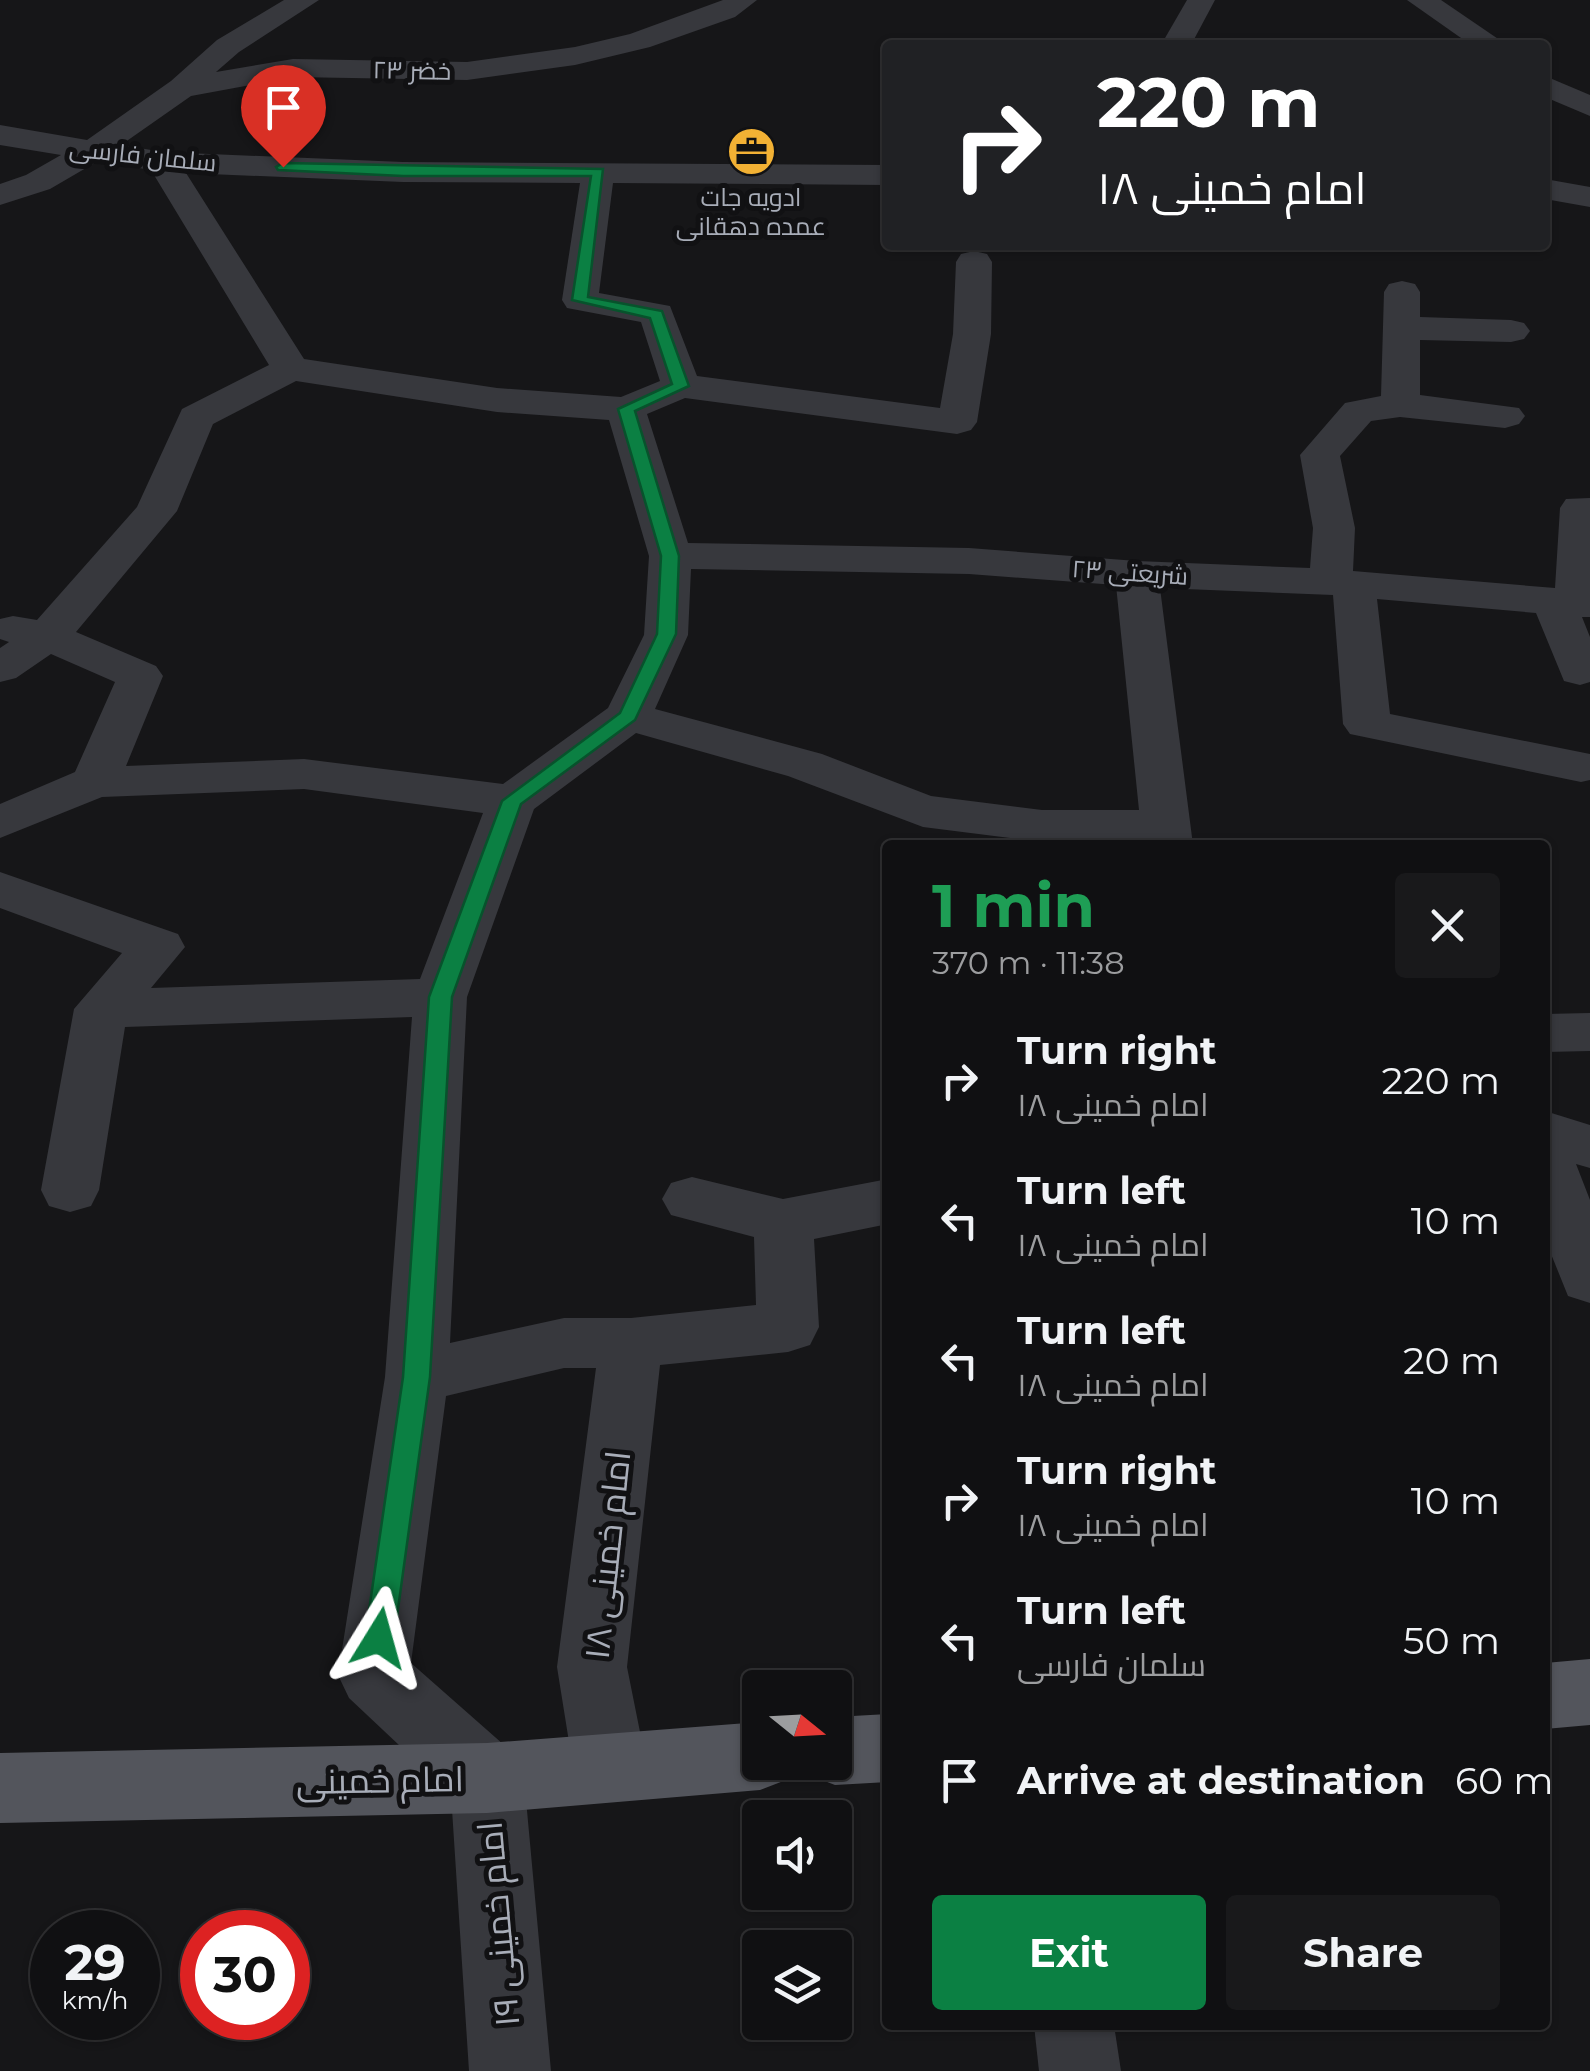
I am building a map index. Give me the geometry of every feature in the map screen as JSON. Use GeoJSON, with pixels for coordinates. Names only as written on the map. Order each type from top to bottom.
{"type":"FeatureCollection","features":[{"type":"Feature","properties":{"kind":"main road"},"geometry":{"type":"LineString","coordinates":[[1550,1696],[1590,1692]]}},
{"type":"Feature","properties":{"kind":"main road"},"geometry":{"type":"LineString","coordinates":[[852,1750],[882,1748]]}},
{"type":"Feature","properties":{"kind":"main road","name":"امام خمینی"},"geometry":{"type":"LineString","coordinates":[[0,1788],[487,1778],[742,1757]]}},
{"type":"Feature","properties":{"kind":"street"},"geometry":{"type":"LineString","coordinates":[[181,88],[228,46],[305,0]]}},
{"type":"Feature","properties":{"kind":"street","name":"خضر ۲۳"},"geometry":{"type":"LineString","coordinates":[[0,195],[38,182],[92,151],[181,88],[293,68],[466,71],[574,56],[639,40],[725,11],[743,0]]}},
{"type":"Feature","properties":{"kind":"street"},"geometry":{"type":"LineString","coordinates":[[1179,40],[1201,0]]}},
{"type":"Feature","properties":{"kind":"street"},"geometry":{"type":"LineString","coordinates":[[1421,0],[1484,40]]}},
{"type":"Feature","properties":{"kind":"street"},"geometry":{"type":"LineString","coordinates":[[1550,88],[1590,108]]}},
{"type":"Feature","properties":{"kind":"street","name":"سلمان فارسی"},"geometry":{"type":"LineString","coordinates":[[0,135],[164,162],[403,172],[882,175]]}},
{"type":"Feature","properties":{"kind":"street"},"geometry":{"type":"LineString","coordinates":[[164,162],[291,368]]}},
{"type":"Feature","properties":{"kind":"street"},"geometry":{"type":"LineString","coordinates":[[598,172],[580,300],[657,314],[681,386]]}},
{"type":"Feature","properties":{"kind":"street"},"geometry":{"type":"LineString","coordinates":[[1550,190],[1590,197]]}},
{"type":"Feature","properties":{"kind":"street"},"geometry":{"type":"LineString","coordinates":[[0,668],[48,636],[156,511],[196,417],[291,368],[497,400],[626,409],[681,386],[957,422],[972,334],[974,262]]}},
{"type":"Feature","properties":{"kind":"street"},"geometry":{"type":"LineString","coordinates":[[1400,406],[1402,310],[1510,331]]}},
{"type":"Feature","properties":{"kind":"street"},"geometry":{"type":"LineString","coordinates":[[1506,416],[1400,406],[1359,411],[1320,456],[1367,724],[1581,768]]}},
{"type":"Feature","properties":{"kind":"street"},"geometry":{"type":"LineString","coordinates":[[487,1778],[374,1675],[416,1377],[440,997],[512,801],[628,716],[666,634],[670,556],[626,409]]}},
{"type":"Feature","properties":{"kind":"street"},"geometry":{"type":"LineString","coordinates":[[1580,508],[1573,603],[1580,671]]}},
{"type":"Feature","properties":{"kind":"street","name":"شریعتی ۲۳"},"geometry":{"type":"LineString","coordinates":[[670,556],[968,560],[1137,574],[1342,583],[1573,603]]}},
{"type":"Feature","properties":{"kind":"street"},"geometry":{"type":"LineString","coordinates":[[628,716],[806,765],[986,832],[1042,826],[1167,836],[1137,574]]}},
{"type":"Feature","properties":{"kind":"street"},"geometry":{"type":"LineString","coordinates":[[0,626],[48,636],[140,676],[95,782]]}},
{"type":"Feature","properties":{"kind":"street"},"geometry":{"type":"LineString","coordinates":[[0,822],[95,782],[304,774],[512,801]]}},
{"type":"Feature","properties":{"kind":"street"},"geometry":{"type":"LineString","coordinates":[[0,889],[159,947],[102,1008],[70,1190]]}},
{"type":"Feature","properties":{"kind":"street"},"geometry":{"type":"LineString","coordinates":[[102,1008],[440,997]]}},
{"type":"Feature","properties":{"kind":"street"},"geometry":{"type":"LineString","coordinates":[[1550,1033],[1590,1032]]}},
{"type":"Feature","properties":{"kind":"street"},"geometry":{"type":"LineString","coordinates":[[1550,1134],[1590,1147]]}},
{"type":"Feature","properties":{"kind":"street"},"geometry":{"type":"LineString","coordinates":[[1550,1172],[1590,1279]]}},
{"type":"Feature","properties":{"kind":"street"},"geometry":{"type":"LineString","coordinates":[[692,1199],[783,1222],[882,1203]]}},
{"type":"Feature","properties":{"kind":"street"},"geometry":{"type":"LineString","coordinates":[[416,1377],[564,1343],[631,1342],[788,1328],[783,1222]]}},
{"type":"Feature","properties":{"kind":"street","name":"امام خمینی ۱۸"},"geometry":{"type":"LineString","coordinates":[[610,1767],[592,1667],[631,1342]]}},
{"type":"Feature","properties":{"kind":"street","name":"امام خمینی ۱۹"},"geometry":{"type":"LineString","coordinates":[[487,1778],[510,2071]]}},
{"type":"Feature","properties":{"kind":"street"},"geometry":{"type":"LineString","coordinates":[[1075,2030],[1080,2071]]}},
{"type":"Feature","properties":{"kind":"place","name":"ادویه جات‌ عمده ‌دهقانی"},"geometry":{"type":"Point","coordinates":[751,151]}},
{"type":"Feature","properties":{"kind":"route"},"geometry":{"type":"LineString","coordinates":[[283,167],[403,172],[598,172],[580,300],[657,314],[681,386],[626,409],[670,556],[666,634],[628,716],[512,801],[440,997],[416,1377],[379,1638]]}}]}
